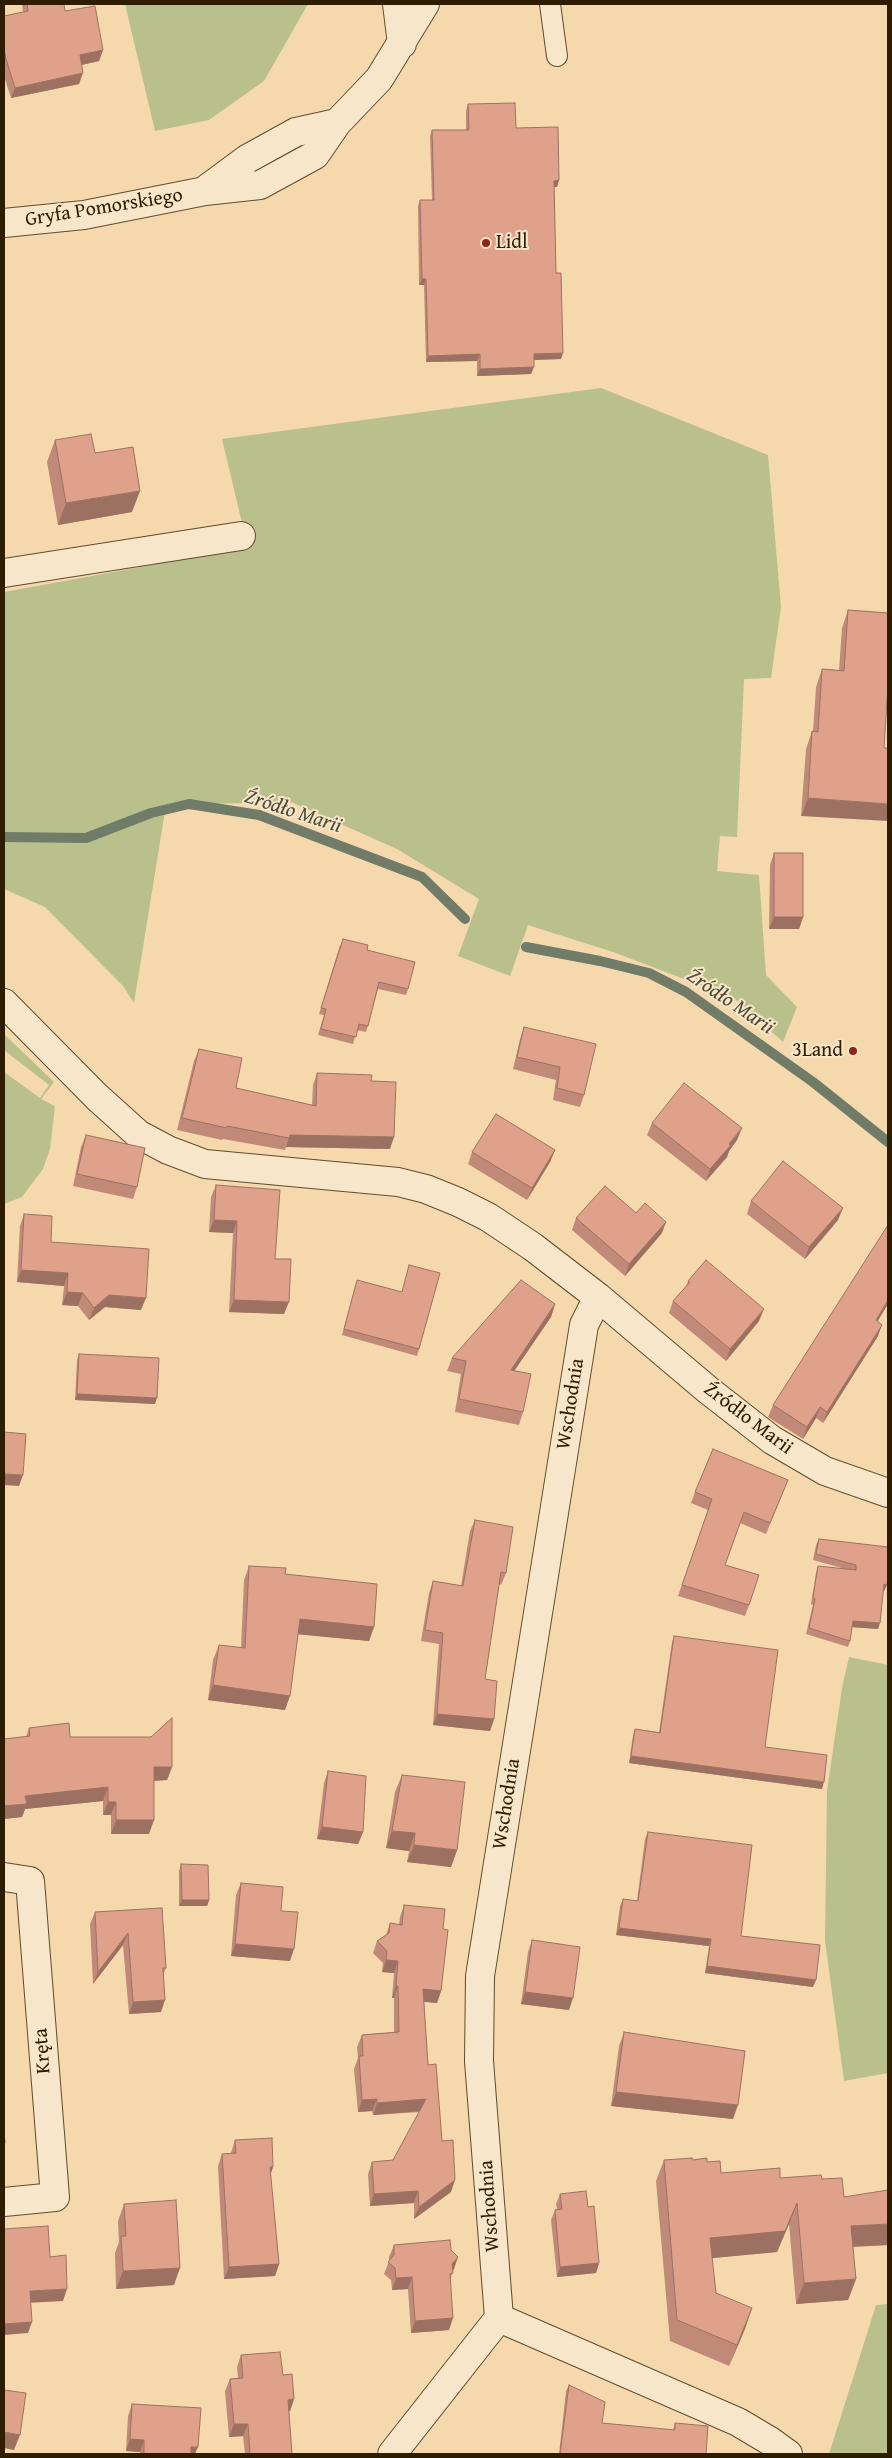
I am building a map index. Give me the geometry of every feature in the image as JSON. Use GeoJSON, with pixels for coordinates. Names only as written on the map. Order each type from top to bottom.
{"type":"FeatureCollection","features":[{"type":"Feature","properties":{"kind":"street"},"geometry":{"type":"LineString","coordinates":[[397,4],[402,44]]}},
{"type":"Feature","properties":{"kind":"street","name":"Gryfa Pomorskiego"},"geometry":{"type":"LineString","coordinates":[[4,223],[84,215],[205,191],[247,159],[296,132],[338,124],[379,78],[402,44],[425,4]]}},
{"type":"Feature","properties":{"kind":"street"},"geometry":{"type":"LineString","coordinates":[[4,573],[240,536]]}},
{"type":"Feature","properties":{"kind":"street","name":"Źródło Marii"},"geometry":{"type":"LineString","coordinates":[[4,1003],[97,1097],[138,1134],[168,1150],[205,1164],[398,1182],[426,1189],[488,1217],[534,1247],[598,1297],[708,1390],[772,1440],[825,1471],[888,1493]]}},
{"type":"Feature","properties":{"kind":"street","name":"Wschodnia"},"geometry":{"type":"LineString","coordinates":[[499,2318],[479,2061],[480,1976],[584,1325],[598,1297]]}},
{"type":"Feature","properties":{"kind":"street","name":"Kręta"},"geometry":{"type":"LineString","coordinates":[[4,1877],[30,1881],[55,2197],[4,2202]]}},
{"type":"Feature","properties":{"kind":"street"},"geometry":{"type":"LineString","coordinates":[[392,2454],[499,2318],[738,2422],[770,2440],[788,2454]]}},
{"type":"Feature","properties":{"kind":"lane"},"geometry":{"type":"LineString","coordinates":[[550,4],[557,56]]}},
{"type":"Feature","properties":{"kind":"green space"},"geometry":{"type":"Polygon","coordinates":[[[125,4],[308,4],[264,81],[209,120],[155,131],[125,4]]]}},
{"type":"Feature","properties":{"kind":"green space"},"geometry":{"type":"Polygon","coordinates":[[[601,388],[768,455],[781,607],[771,678],[744,679],[737,837],[720,836],[717,871],[759,875],[766,975],[797,1007],[783,1042],[734,998],[613,952],[528,925],[510,976],[458,956],[479,899],[397,849],[291,802],[166,805],[134,1003],[123,986],[45,907],[4,889],[4,592],[141,567],[247,544],[222,439],[601,388]]]}},
{"type":"Feature","properties":{"kind":"green space"},"geometry":{"type":"Polygon","coordinates":[[[4,1034],[54,1082],[41,1099],[55,1106],[50,1149],[43,1169],[22,1197],[4,1204],[4,1072],[40,1098],[49,1085],[4,1050],[4,1034]]]}},
{"type":"Feature","properties":{"kind":"green space"},"geometry":{"type":"Polygon","coordinates":[[[849,1657],[888,1665],[888,2073],[844,2081],[825,1941],[827,1791],[842,1688],[849,1657]]]}},
{"type":"Feature","properties":{"kind":"green space"},"geometry":{"type":"Polygon","coordinates":[[[888,2304],[888,2454],[829,2454],[876,2305],[888,2304]]]}},
{"type":"Feature","properties":{"kind":"building"},"geometry":{"type":"Polygon","coordinates":[[[27,4],[64,4],[65,11],[95,6],[103,50],[80,55],[83,73],[15,88],[4,49],[4,16],[28,11],[27,4]]]}},
{"type":"Feature","properties":{"kind":"building","name":"Lidl"},"geometry":{"type":"Polygon","coordinates":[[[515,103],[516,128],[558,127],[559,180],[554,181],[556,273],[561,273],[563,353],[534,354],[534,367],[480,369],[480,354],[428,356],[426,279],[422,279],[420,200],[434,200],[432,130],[469,130],[468,104],[515,103]]]}},
{"type":"Feature","properties":{"kind":"building"},"geometry":{"type":"Polygon","coordinates":[[[91,434],[95,453],[133,447],[140,491],[66,503],[55,440],[91,434]]]}},
{"type":"Feature","properties":{"kind":"building"},"geometry":{"type":"Polygon","coordinates":[[[848,610],[888,613],[888,685],[884,748],[888,748],[888,804],[808,798],[812,731],[818,732],[822,669],[844,671],[848,610]]]}},
{"type":"Feature","properties":{"kind":"building"},"geometry":{"type":"Polygon","coordinates":[[[774,853],[803,853],[803,917],[774,917],[774,853]]]}},
{"type":"Feature","properties":{"kind":"building"},"geometry":{"type":"Polygon","coordinates":[[[343,939],[368,945],[367,950],[415,962],[408,989],[379,982],[368,1026],[359,1024],[356,1037],[321,1029],[326,1009],[321,1008],[343,939]]]}},
{"type":"Feature","properties":{"kind":"building"},"geometry":{"type":"Polygon","coordinates":[[[524,1027],[596,1044],[584,1095],[557,1088],[560,1067],[517,1057],[524,1027]]]}},
{"type":"Feature","properties":{"kind":"building"},"geometry":{"type":"Polygon","coordinates":[[[199,1049],[242,1058],[236,1088],[316,1106],[317,1073],[372,1075],[371,1081],[396,1082],[394,1137],[290,1135],[289,1138],[227,1126],[227,1128],[182,1118],[199,1049]]]}},
{"type":"Feature","properties":{"kind":"building"},"geometry":{"type":"Polygon","coordinates":[[[684,1083],[742,1128],[729,1144],[731,1145],[710,1169],[652,1123],[684,1083]]]}},
{"type":"Feature","properties":{"kind":"building"},"geometry":{"type":"Polygon","coordinates":[[[496,1114],[555,1150],[532,1188],[472,1152],[496,1114]]]}},
{"type":"Feature","properties":{"kind":"building"},"geometry":{"type":"Polygon","coordinates":[[[86,1135],[145,1148],[137,1187],[77,1174],[86,1135]]]}},
{"type":"Feature","properties":{"kind":"building"},"geometry":{"type":"Polygon","coordinates":[[[783,1161],[843,1208],[809,1247],[751,1201],[783,1161]]]}},
{"type":"Feature","properties":{"kind":"building"},"geometry":{"type":"Polygon","coordinates":[[[216,1185],[280,1190],[275,1259],[291,1259],[289,1302],[234,1300],[237,1221],[214,1220],[216,1185]]]}},
{"type":"Feature","properties":{"kind":"building"},"geometry":{"type":"Polygon","coordinates":[[[605,1186],[636,1213],[645,1203],[666,1222],[629,1264],[576,1218],[605,1186]]]}},
{"type":"Feature","properties":{"kind":"building"},"geometry":{"type":"Polygon","coordinates":[[[24,1214],[52,1216],[51,1242],[149,1249],[146,1298],[109,1295],[94,1308],[83,1293],[67,1292],[68,1273],[21,1270],[24,1214]]]}},
{"type":"Feature","properties":{"kind":"building"},"geometry":{"type":"Polygon","coordinates":[[[888,1225],[888,1300],[876,1320],[882,1325],[827,1412],[820,1407],[807,1427],[773,1405],[888,1225]]]}},
{"type":"Feature","properties":{"kind":"building"},"geometry":{"type":"Polygon","coordinates":[[[706,1260],[764,1309],[730,1349],[673,1301],[706,1260]]]}},
{"type":"Feature","properties":{"kind":"building"},"geometry":{"type":"Polygon","coordinates":[[[409,1265],[440,1273],[419,1349],[344,1329],[357,1280],[402,1292],[409,1265]]]}},
{"type":"Feature","properties":{"kind":"building"},"geometry":{"type":"Polygon","coordinates":[[[521,1280],[555,1304],[511,1370],[531,1374],[523,1412],[459,1399],[466,1361],[452,1358],[521,1280]]]}},
{"type":"Feature","properties":{"kind":"building"},"geometry":{"type":"Polygon","coordinates":[[[79,1354],[159,1358],[157,1398],[77,1394],[79,1354]]]}},
{"type":"Feature","properties":{"kind":"building"},"geometry":{"type":"Polygon","coordinates":[[[4,1432],[26,1434],[23,1475],[4,1474],[4,1432]]]}},
{"type":"Feature","properties":{"kind":"building"},"geometry":{"type":"Polygon","coordinates":[[[713,1449],[788,1480],[770,1523],[744,1512],[725,1565],[759,1575],[749,1605],[682,1585],[712,1499],[695,1492],[713,1449]]]}},
{"type":"Feature","properties":{"kind":"building"},"geometry":{"type":"Polygon","coordinates":[[[475,1520],[513,1527],[506,1573],[501,1572],[485,1679],[497,1681],[494,1719],[437,1714],[443,1633],[425,1630],[433,1581],[463,1586],[475,1520]]]}},
{"type":"Feature","properties":{"kind":"building"},"geometry":{"type":"Polygon","coordinates":[[[819,1539],[888,1547],[887,1585],[884,1584],[880,1623],[853,1621],[850,1641],[809,1628],[815,1599],[813,1597],[818,1566],[856,1570],[856,1565],[816,1554],[819,1539]]]}},
{"type":"Feature","properties":{"kind":"building"},"geometry":{"type":"Polygon","coordinates":[[[249,1566],[286,1568],[285,1574],[377,1584],[374,1627],[300,1619],[290,1696],[213,1685],[219,1645],[245,1648],[249,1566]]]}},
{"type":"Feature","properties":{"kind":"building"},"geometry":{"type":"Polygon","coordinates":[[[674,1636],[778,1650],[765,1747],[827,1755],[824,1782],[631,1756],[635,1729],[660,1733],[674,1636]]]}},
{"type":"Feature","properties":{"kind":"building"},"geometry":{"type":"Polygon","coordinates":[[[172,1718],[172,1767],[154,1767],[154,1820],[116,1820],[116,1802],[108,1802],[108,1787],[25,1796],[27,1804],[4,1806],[4,1739],[30,1736],[29,1728],[69,1723],[70,1737],[151,1737],[172,1718]]]}},
{"type":"Feature","properties":{"kind":"building"},"geometry":{"type":"Polygon","coordinates":[[[328,1771],[366,1776],[363,1832],[322,1827],[328,1771]]]}},
{"type":"Feature","properties":{"kind":"building"},"geometry":{"type":"Polygon","coordinates":[[[402,1775],[465,1782],[457,1850],[414,1845],[415,1833],[392,1831],[402,1775]]]}},
{"type":"Feature","properties":{"kind":"building"},"geometry":{"type":"Polygon","coordinates":[[[648,1832],[752,1845],[741,1936],[820,1945],[816,1980],[707,1966],[711,1939],[619,1928],[623,1899],[638,1901],[648,1832]]]}},
{"type":"Feature","properties":{"kind":"building"},"geometry":{"type":"Polygon","coordinates":[[[181,1864],[208,1865],[209,1900],[182,1900],[181,1864]]]}},
{"type":"Feature","properties":{"kind":"building"},"geometry":{"type":"Polygon","coordinates":[[[241,1883],[283,1887],[281,1911],[298,1912],[294,1949],[235,1944],[241,1883]]]}},
{"type":"Feature","properties":{"kind":"building"},"geometry":{"type":"Polygon","coordinates":[[[404,1905],[445,1909],[443,1929],[448,1930],[441,1991],[423,1989],[428,2065],[436,2064],[442,2141],[453,2140],[455,2180],[419,2207],[418,2191],[374,2194],[372,2162],[393,2160],[426,2099],[377,2103],[377,2099],[362,2100],[359,2056],[363,2056],[362,2035],[399,2032],[398,1986],[396,1986],[398,1961],[386,1960],[387,1951],[377,1941],[389,1933],[390,1923],[402,1925],[404,1905]]]}},
{"type":"Feature","properties":{"kind":"building"},"geometry":{"type":"Polygon","coordinates":[[[162,1908],[166,1968],[163,1968],[165,2000],[133,2002],[128,1933],[98,1972],[95,1912],[162,1908]]]}},
{"type":"Feature","properties":{"kind":"building"},"geometry":{"type":"Polygon","coordinates":[[[532,1940],[580,1947],[573,1998],[525,1992],[532,1940]]]}},
{"type":"Feature","properties":{"kind":"building"},"geometry":{"type":"Polygon","coordinates":[[[624,2032],[745,2051],[738,2105],[616,2092],[624,2032]]]}},
{"type":"Feature","properties":{"kind":"building"},"geometry":{"type":"Polygon","coordinates":[[[272,2138],[273,2167],[270,2167],[279,2264],[229,2267],[222,2154],[236,2153],[235,2140],[272,2138]]]}},
{"type":"Feature","properties":{"kind":"building"},"geometry":{"type":"Polygon","coordinates":[[[692,2158],[693,2160],[707,2158],[707,2162],[720,2161],[721,2173],[780,2168],[780,2178],[821,2175],[822,2179],[842,2178],[844,2197],[888,2190],[888,2224],[851,2226],[856,2279],[804,2283],[797,2203],[785,2231],[710,2238],[716,2293],[752,2308],[737,2345],[677,2320],[664,2160],[692,2158]]]}},
{"type":"Feature","properties":{"kind":"building"},"geometry":{"type":"Polygon","coordinates":[[[586,2191],[588,2207],[594,2206],[599,2263],[560,2267],[555,2210],[562,2209],[560,2194],[586,2191]]]}},
{"type":"Feature","properties":{"kind":"building"},"geometry":{"type":"Polygon","coordinates":[[[176,2200],[180,2268],[123,2271],[121,2236],[126,2236],[124,2204],[176,2200]]]}},
{"type":"Feature","properties":{"kind":"building"},"geometry":{"type":"Polygon","coordinates":[[[48,2226],[50,2257],[66,2255],[67,2289],[30,2291],[32,2322],[4,2324],[4,2229],[48,2226]]]}},
{"type":"Feature","properties":{"kind":"building"},"geometry":{"type":"Polygon","coordinates":[[[450,2240],[451,2250],[458,2257],[452,2264],[453,2273],[450,2274],[453,2318],[415,2321],[412,2277],[396,2278],[395,2268],[388,2262],[394,2255],[394,2245],[450,2240]]]}},
{"type":"Feature","properties":{"kind":"building"},"geometry":{"type":"Polygon","coordinates":[[[280,2352],[283,2375],[292,2374],[294,2399],[288,2400],[292,2454],[250,2454],[248,2424],[234,2424],[230,2379],[243,2378],[241,2355],[280,2352]]]}},
{"type":"Feature","properties":{"kind":"building"},"geometry":{"type":"Polygon","coordinates":[[[569,2385],[605,2402],[602,2423],[675,2430],[675,2423],[708,2426],[706,2454],[560,2454],[569,2385]]]}},
{"type":"Feature","properties":{"kind":"building"},"geometry":{"type":"Polygon","coordinates":[[[4,2390],[26,2393],[20,2435],[4,2432],[4,2390]]]}},
{"type":"Feature","properties":{"kind":"building"},"geometry":{"type":"Polygon","coordinates":[[[132,2404],[201,2408],[198,2447],[191,2447],[191,2454],[144,2454],[144,2440],[130,2439],[132,2404]]]}},
{"type":"Feature","properties":{"kind":"waterway","name":"Źródło Marii"},"geometry":{"type":"LineString","coordinates":[[4,837],[86,838],[151,813],[189,804],[259,815],[422,877],[465,919]]}},
{"type":"Feature","properties":{"kind":"waterway","name":"Źródło Marii"},"geometry":{"type":"LineString","coordinates":[[526,947],[600,961],[649,973],[686,992],[813,1082],[888,1142]]}},
{"type":"Feature","properties":{"kind":"place","name":"Lidl"},"geometry":{"type":"Point","coordinates":[486,243]}},
{"type":"Feature","properties":{"kind":"place","name":"3Land"},"geometry":{"type":"Point","coordinates":[853,1051]}}]}
